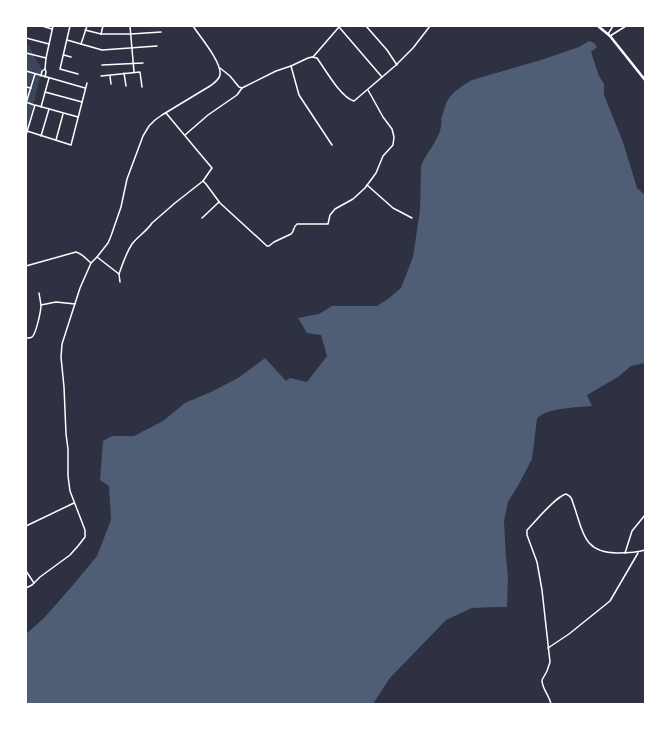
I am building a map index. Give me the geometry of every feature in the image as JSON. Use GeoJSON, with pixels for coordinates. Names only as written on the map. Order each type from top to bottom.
{"type":"FeatureCollection","features":[{"type":"Feature","properties":{"kind":"main road"},"geometry":{"type":"LineString","coordinates":[[598,26],[609,35],[645,79]]}},
{"type":"Feature","properties":{"kind":"street"},"geometry":{"type":"LineString","coordinates":[[42,26],[52,29]]}},
{"type":"Feature","properties":{"kind":"street"},"geometry":{"type":"LineString","coordinates":[[45,77],[46,58],[53,26]]}},
{"type":"Feature","properties":{"kind":"street"},"geometry":{"type":"LineString","coordinates":[[70,26],[60,69],[78,74]]}},
{"type":"Feature","properties":{"kind":"street"},"geometry":{"type":"LineString","coordinates":[[81,44],[87,26]]}},
{"type":"Feature","properties":{"kind":"street"},"geometry":{"type":"LineString","coordinates":[[100,34],[103,26]]}},
{"type":"Feature","properties":{"kind":"street"},"geometry":{"type":"LineString","coordinates":[[130,26],[134,72]]}},
{"type":"Feature","properties":{"kind":"street"},"geometry":{"type":"LineString","coordinates":[[26,588],[70,555],[85,537],[86,530],[70,491],[68,476],[68,449],[61,357],[62,344],[80,288],[91,263],[108,244],[121,207],[127,179],[143,136],[155,120],[210,86],[217,81],[220,75],[220,68],[217,60],[193,26]]}},
{"type":"Feature","properties":{"kind":"street"},"geometry":{"type":"LineString","coordinates":[[366,26],[397,64]]}},
{"type":"Feature","properties":{"kind":"street"},"geometry":{"type":"LineString","coordinates":[[185,135],[208,115],[237,95],[242,88],[309,57],[317,58],[342,92],[351,101],[354,101],[397,64],[413,48],[430,26]]}},
{"type":"Feature","properties":{"kind":"street"},"geometry":{"type":"LineString","coordinates":[[609,35],[612,26]]}},
{"type":"Feature","properties":{"kind":"street"},"geometry":{"type":"LineString","coordinates":[[609,35],[626,26]]}},
{"type":"Feature","properties":{"kind":"street"},"geometry":{"type":"LineString","coordinates":[[313,57],[339,27],[382,77]]}},
{"type":"Feature","properties":{"kind":"street"},"geometry":{"type":"LineString","coordinates":[[85,30],[100,34],[160,32]]}},
{"type":"Feature","properties":{"kind":"street"},"geometry":{"type":"LineString","coordinates":[[26,38],[49,44]]}},
{"type":"Feature","properties":{"kind":"street"},"geometry":{"type":"LineString","coordinates":[[67,40],[102,50],[157,46]]}},
{"type":"Feature","properties":{"kind":"street"},"geometry":{"type":"LineString","coordinates":[[26,54],[46,58]]}},
{"type":"Feature","properties":{"kind":"street"},"geometry":{"type":"LineString","coordinates":[[63,54],[71,57]]}},
{"type":"Feature","properties":{"kind":"street"},"geometry":{"type":"LineString","coordinates":[[102,65],[143,63]]}},
{"type":"Feature","properties":{"kind":"street"},"geometry":{"type":"LineString","coordinates":[[291,66],[299,95],[332,144]]}},
{"type":"Feature","properties":{"kind":"street"},"geometry":{"type":"LineString","coordinates":[[220,68],[230,76],[238,87],[242,88]]}},
{"type":"Feature","properties":{"kind":"street"},"geometry":{"type":"LineString","coordinates":[[41,76],[42,71],[45,69]]}},
{"type":"Feature","properties":{"kind":"street"},"geometry":{"type":"LineString","coordinates":[[26,71],[86,88]]}},
{"type":"Feature","properties":{"kind":"street"},"geometry":{"type":"LineString","coordinates":[[101,76],[140,72],[142,87]]}},
{"type":"Feature","properties":{"kind":"street"},"geometry":{"type":"LineString","coordinates":[[124,73],[126,86]]}},
{"type":"Feature","properties":{"kind":"street"},"geometry":{"type":"LineString","coordinates":[[35,74],[26,102],[63,114],[78,117]]}},
{"type":"Feature","properties":{"kind":"street"},"geometry":{"type":"LineString","coordinates":[[110,75],[111,84]]}},
{"type":"Feature","properties":{"kind":"street"},"geometry":{"type":"LineString","coordinates":[[41,107],[49,78]]}},
{"type":"Feature","properties":{"kind":"street"},"geometry":{"type":"LineString","coordinates":[[27,131],[71,145],[87,83]]}},
{"type":"Feature","properties":{"kind":"street"},"geometry":{"type":"LineString","coordinates":[[26,87],[31,88]]}},
{"type":"Feature","properties":{"kind":"street"},"geometry":{"type":"LineString","coordinates":[[203,181],[219,202],[267,246],[291,234],[296,225],[328,224],[330,215],[335,209],[353,199],[367,185],[376,173],[383,156],[394,144],[392,129],[383,117],[368,90]]}},
{"type":"Feature","properties":{"kind":"street"},"geometry":{"type":"LineString","coordinates":[[45,92],[82,102]]}},
{"type":"Feature","properties":{"kind":"street"},"geometry":{"type":"LineString","coordinates":[[26,135],[35,105]]}},
{"type":"Feature","properties":{"kind":"street"},"geometry":{"type":"LineString","coordinates":[[41,136],[49,109]]}},
{"type":"Feature","properties":{"kind":"street"},"geometry":{"type":"LineString","coordinates":[[120,282],[119,274],[125,256],[133,243],[150,227],[152,223],[203,181],[212,168],[166,113]]}},
{"type":"Feature","properties":{"kind":"street"},"geometry":{"type":"LineString","coordinates":[[56,140],[63,114]]}},
{"type":"Feature","properties":{"kind":"street"},"geometry":{"type":"LineString","coordinates":[[26,118],[30,119]]}},
{"type":"Feature","properties":{"kind":"street"},"geometry":{"type":"LineString","coordinates":[[367,185],[393,208],[412,218]]}},
{"type":"Feature","properties":{"kind":"street"},"geometry":{"type":"LineString","coordinates":[[202,218],[219,202]]}},
{"type":"Feature","properties":{"kind":"street"},"geometry":{"type":"LineString","coordinates":[[26,266],[76,252],[82,254],[86,260],[91,263]]}},
{"type":"Feature","properties":{"kind":"street"},"geometry":{"type":"LineString","coordinates":[[97,257],[119,274]]}},
{"type":"Feature","properties":{"kind":"street"},"geometry":{"type":"LineString","coordinates":[[26,338],[32,337],[36,333],[41,305],[39,293]]}},
{"type":"Feature","properties":{"kind":"street"},"geometry":{"type":"LineString","coordinates":[[41,305],[56,302],[75,304]]}},
{"type":"Feature","properties":{"kind":"street"},"geometry":{"type":"LineString","coordinates":[[551,704],[542,686],[542,680],[550,662],[542,590],[537,562],[527,535],[527,530],[558,498],[566,494],[571,496],[579,523],[588,542],[594,548],[607,553],[639,552],[645,550]]}},
{"type":"Feature","properties":{"kind":"street"},"geometry":{"type":"LineString","coordinates":[[26,526],[74,503]]}},
{"type":"Feature","properties":{"kind":"street"},"geometry":{"type":"LineString","coordinates":[[625,553],[632,531],[645,515]]}},
{"type":"Feature","properties":{"kind":"street"},"geometry":{"type":"LineString","coordinates":[[548,648],[569,634],[610,601],[639,552]]}},
{"type":"Feature","properties":{"kind":"street"},"geometry":{"type":"LineString","coordinates":[[26,571],[34,583]]}},
{"type":"Feature","properties":{"kind":"shaded area"},"geometry":{"type":"Polygon","coordinates":[[[589,41],[594,43],[597,47],[591,52],[599,76],[604,84],[604,95],[623,142],[637,188],[645,195],[645,363],[631,366],[618,377],[587,395],[592,406],[554,410],[541,415],[537,419],[532,459],[508,502],[504,521],[508,577],[507,607],[472,608],[446,620],[389,679],[373,704],[26,704],[26,634],[44,618],[97,556],[111,520],[109,486],[100,480],[103,441],[112,436],[134,436],[163,421],[185,403],[238,378],[265,358],[286,381],[290,378],[307,382],[327,356],[321,335],[307,333],[298,318],[319,314],[332,306],[377,306],[401,288],[413,257],[420,210],[421,166],[440,131],[441,119],[446,104],[453,93],[472,80],[541,60],[579,47],[589,41]]]}},
{"type":"Feature","properties":{"kind":"shaded area"},"geometry":{"type":"Polygon","coordinates":[[[26,43],[42,70],[26,142],[26,43]]]}}]}
